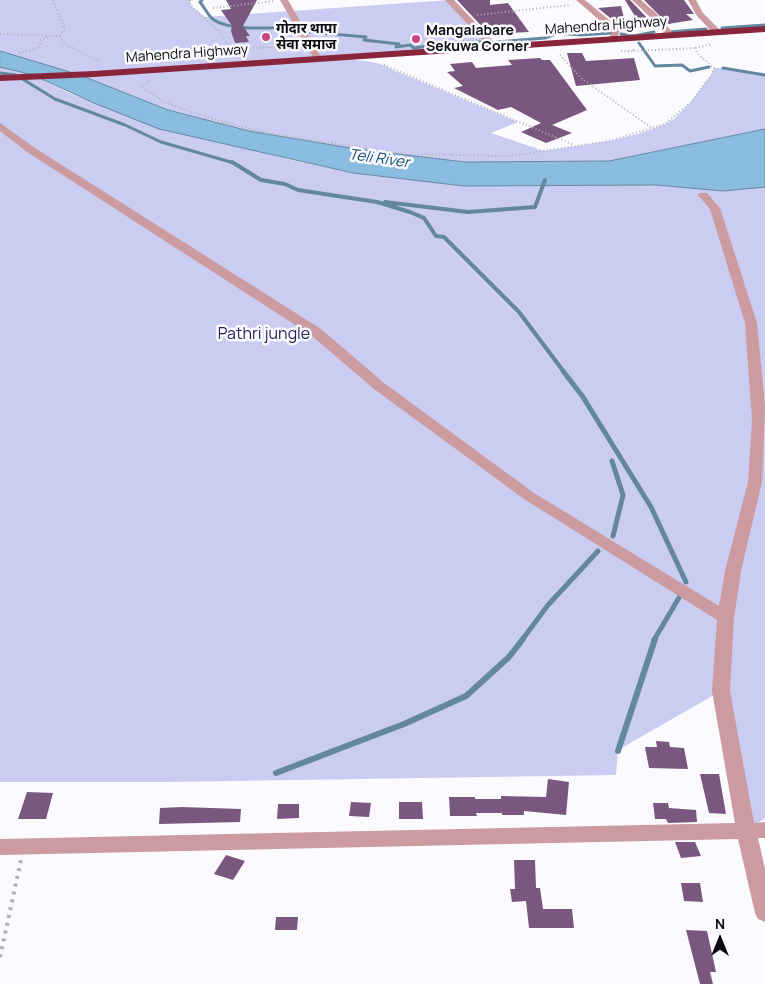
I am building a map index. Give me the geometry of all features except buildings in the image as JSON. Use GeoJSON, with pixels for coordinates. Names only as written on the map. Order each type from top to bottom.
{"type":"FeatureCollection","features":[{"type":"Feature","properties":{"kind":"highway","name":"Mahendra Highway"},"geometry":{"type":"LineString","coordinates":[[2,78],[94,74],[765,30]]}},
{"type":"Feature","properties":{"kind":"street"},"geometry":{"type":"LineString","coordinates":[[284,0],[318,59]]}},
{"type":"Feature","properties":{"kind":"street"},"geometry":{"type":"LineString","coordinates":[[449,0],[494,47]]}},
{"type":"Feature","properties":{"kind":"street"},"geometry":{"type":"LineString","coordinates":[[636,0],[654,16],[670,35]]}},
{"type":"Feature","properties":{"kind":"street"},"geometry":{"type":"LineString","coordinates":[[692,0],[700,14],[717,32]]}},
{"type":"Feature","properties":{"kind":"street"},"geometry":{"type":"LineString","coordinates":[[582,2],[616,30],[614,39]]}},
{"type":"Feature","properties":{"kind":"street"},"geometry":{"type":"LineString","coordinates":[[0,126],[31,150],[316,332],[379,386],[529,496],[726,618]]}},
{"type":"Feature","properties":{"kind":"street"},"geometry":{"type":"LineString","coordinates":[[703,195],[715,208],[751,323],[758,401],[759,420],[755,482],[733,571],[726,618],[721,691],[756,831],[765,913]]}},
{"type":"Feature","properties":{"kind":"street"},"geometry":{"type":"LineString","coordinates":[[0,847],[24,848],[756,831]]}},
{"type":"Feature","properties":{"kind":"path"},"geometry":{"type":"LineString","coordinates":[[0,34],[59,36],[66,29],[53,0]]}},
{"type":"Feature","properties":{"kind":"path"},"geometry":{"type":"LineString","coordinates":[[190,0],[190,5],[224,35],[229,42],[237,64]]}},
{"type":"Feature","properties":{"kind":"path"},"geometry":{"type":"LineString","coordinates":[[213,8],[284,0]]}},
{"type":"Feature","properties":{"kind":"path"},"geometry":{"type":"LineString","coordinates":[[464,16],[582,2]]}},
{"type":"Feature","properties":{"kind":"path"},"geometry":{"type":"LineString","coordinates":[[19,53],[39,48],[41,40],[49,36]]}},
{"type":"Feature","properties":{"kind":"path"},"geometry":{"type":"LineString","coordinates":[[59,36],[64,44],[101,63]]}},
{"type":"Feature","properties":{"kind":"path"},"geometry":{"type":"LineString","coordinates":[[634,51],[696,48],[716,43]]}},
{"type":"Feature","properties":{"kind":"path"},"geometry":{"type":"LineString","coordinates":[[232,50],[310,44]]}},
{"type":"Feature","properties":{"kind":"path"},"geometry":{"type":"LineString","coordinates":[[156,80],[148,81],[141,87],[165,102],[199,115],[253,130],[404,154],[518,155],[609,141],[653,129],[674,119],[691,102],[712,74],[714,68],[697,53],[696,48]]}},
{"type":"Feature","properties":{"kind":"path"},"geometry":{"type":"LineString","coordinates":[[556,53],[562,55],[581,78],[653,129]]}},
{"type":"Feature","properties":{"kind":"path"},"geometry":{"type":"LineString","coordinates":[[390,63],[382,64],[575,145]]}},
{"type":"Feature","properties":{"kind":"path"},"geometry":{"type":"LineString","coordinates":[[0,957],[24,848]]}},
{"type":"Feature","properties":{"kind":"green space"},"geometry":{"type":"Polygon","coordinates":[[[0,0],[190,0],[190,5],[205,17],[449,0],[494,47],[325,59],[360,60],[385,66],[518,122],[491,133],[544,151],[609,141],[638,134],[665,124],[674,119],[691,102],[712,74],[714,68],[765,75],[765,129],[609,161],[465,162],[356,149],[249,131],[168,110],[108,86],[0,51],[0,0]]]}},
{"type":"Feature","properties":{"kind":"green space","name":"Pathri jungle"},"geometry":{"type":"Polygon","coordinates":[[[0,67],[33,75],[69,93],[120,113],[291,160],[353,173],[464,186],[656,185],[723,191],[765,187],[765,818],[746,831],[721,691],[618,750],[616,775],[166,782],[0,782],[0,67]]]}},
{"type":"Feature","properties":{"kind":"water","name":"Teli River"},"geometry":{"type":"Polygon","coordinates":[[[0,51],[80,75],[168,110],[249,131],[356,149],[465,162],[609,161],[765,129],[765,187],[723,191],[656,185],[464,186],[353,173],[159,129],[94,103],[33,75],[0,67],[0,51]]]}},
{"type":"Feature","properties":{"kind":"waterway"},"geometry":{"type":"LineString","coordinates":[[202,0],[200,2],[210,16],[222,24],[254,28],[296,27],[299,32]]}},
{"type":"Feature","properties":{"kind":"waterway"},"geometry":{"type":"LineString","coordinates":[[722,28],[765,25]]}},
{"type":"Feature","properties":{"kind":"waterway"},"geometry":{"type":"LineString","coordinates":[[670,32],[706,29]]}},
{"type":"Feature","properties":{"kind":"waterway"},"geometry":{"type":"LineString","coordinates":[[309,32],[366,37],[364,40],[399,44],[396,47],[410,45],[414,48],[458,42],[483,42]]}},
{"type":"Feature","properties":{"kind":"waterway"},"geometry":{"type":"LineString","coordinates":[[621,34],[634,36],[654,32]]}},
{"type":"Feature","properties":{"kind":"waterway"},"geometry":{"type":"LineString","coordinates":[[497,42],[545,38],[558,33],[581,35],[611,33]]}},
{"type":"Feature","properties":{"kind":"waterway"},"geometry":{"type":"LineString","coordinates":[[639,43],[655,66],[682,65],[690,71],[709,67]]}},
{"type":"Feature","properties":{"kind":"waterway"},"geometry":{"type":"LineString","coordinates":[[723,68],[765,75]]}},
{"type":"Feature","properties":{"kind":"waterway"},"geometry":{"type":"LineString","coordinates":[[0,73],[16,75],[55,99],[125,125],[161,142],[233,163]]}},
{"type":"Feature","properties":{"kind":"waterway"},"geometry":{"type":"LineString","coordinates":[[233,163],[261,180],[285,184],[298,190],[377,202],[424,218],[436,236],[444,237],[519,312],[564,372]]}},
{"type":"Feature","properties":{"kind":"waterway"},"geometry":{"type":"LineString","coordinates":[[385,202],[468,212],[535,207],[545,180]]}},
{"type":"Feature","properties":{"kind":"waterway"},"geometry":{"type":"LineString","coordinates":[[563,371],[583,397],[651,507],[686,582]]}},
{"type":"Feature","properties":{"kind":"waterway"},"geometry":{"type":"LineString","coordinates":[[612,461],[623,495],[613,536]]}},
{"type":"Feature","properties":{"kind":"waterway"},"geometry":{"type":"LineString","coordinates":[[522,640],[548,605],[598,551]]}},
{"type":"Feature","properties":{"kind":"waterway"},"geometry":{"type":"LineString","coordinates":[[654,640],[680,596]]}},
{"type":"Feature","properties":{"kind":"waterway"},"geometry":{"type":"LineString","coordinates":[[276,773],[404,724],[466,696],[509,657],[523,639]]}},
{"type":"Feature","properties":{"kind":"waterway"},"geometry":{"type":"LineString","coordinates":[[618,751],[655,639]]}},
{"type":"Feature","properties":{"kind":"place","name":"गोदार थापा सेवा समाज"},"geometry":{"type":"Point","coordinates":[266,37]}},
{"type":"Feature","properties":{"kind":"place","name":"Mangalabare Sekuwa Corner"},"geometry":{"type":"Point","coordinates":[416,39]}}]}
